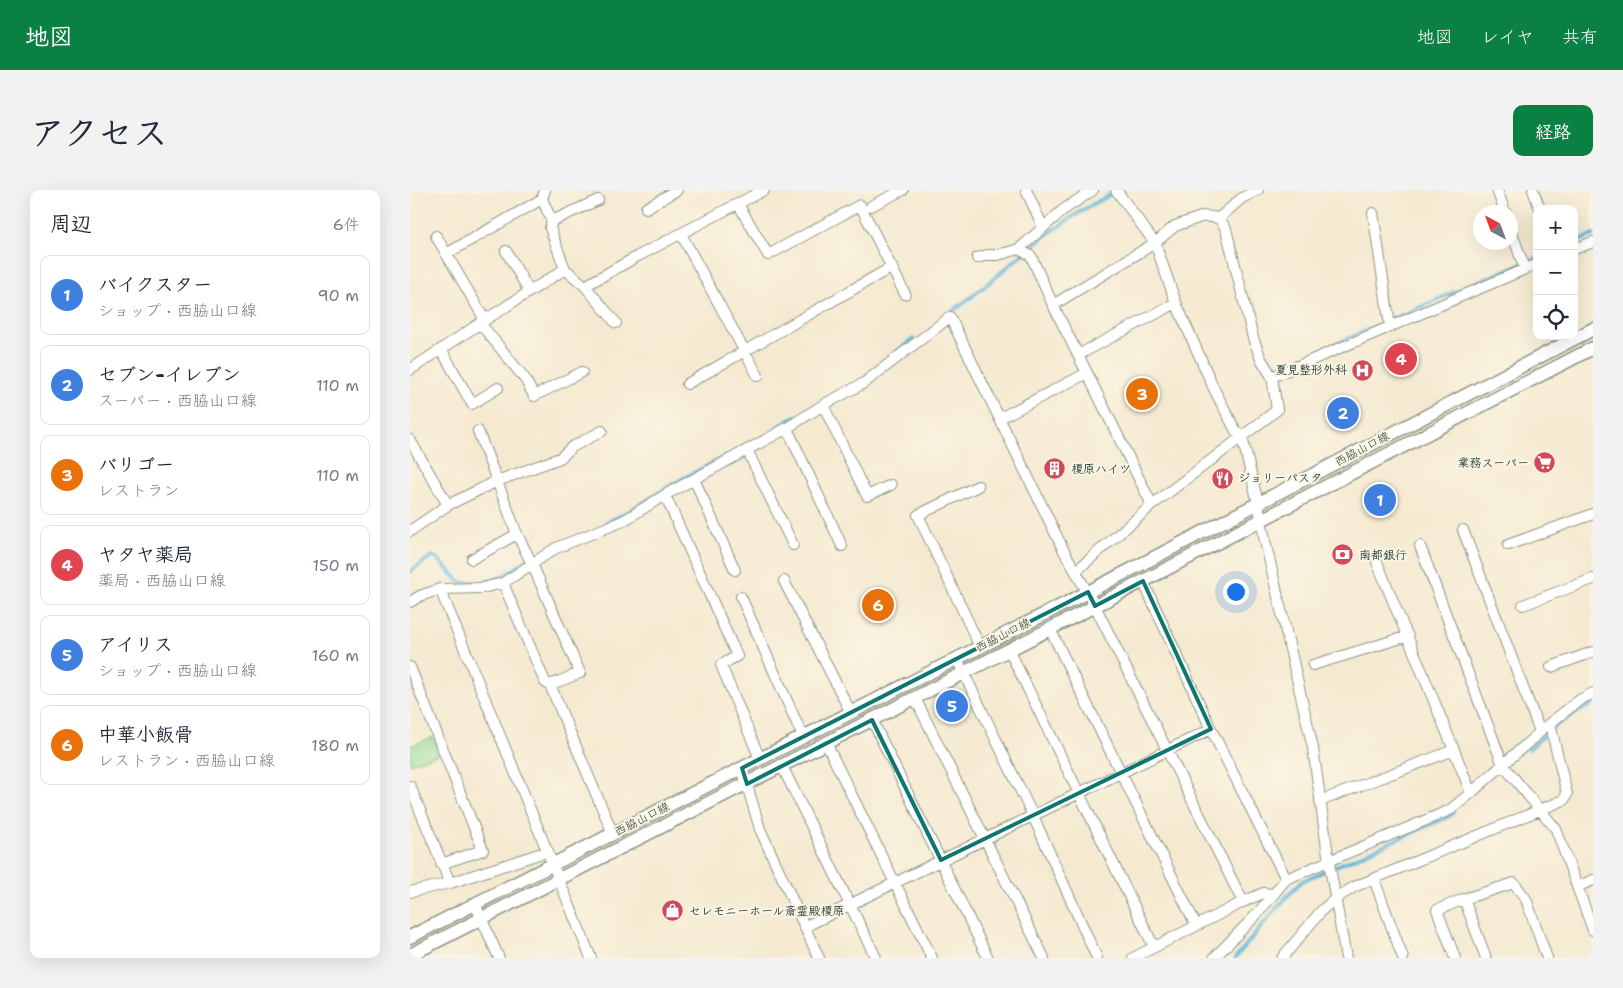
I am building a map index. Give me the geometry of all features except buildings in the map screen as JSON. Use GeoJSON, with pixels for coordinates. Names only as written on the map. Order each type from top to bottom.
{"type":"FeatureCollection","features":[{"type":"Feature","properties":{"kind":"street"},"geometry":{"type":"LineString","coordinates":[[646,208],[677,190]]}},
{"type":"Feature","properties":{"kind":"street"},"geometry":{"type":"LineString","coordinates":[[585,286],[764,190]]}},
{"type":"Feature","properties":{"kind":"street"},"geometry":{"type":"LineString","coordinates":[[871,206],[903,190]]}},
{"type":"Feature","properties":{"kind":"street"},"geometry":{"type":"LineString","coordinates":[[1026,190],[1043,226]]}},
{"type":"Feature","properties":{"kind":"street"},"geometry":{"type":"LineString","coordinates":[[1022,252],[1043,226],[1063,210],[1094,190]]}},
{"type":"Feature","properties":{"kind":"street"},"geometry":{"type":"LineString","coordinates":[[1053,306],[1154,243],[1175,226],[1204,216],[1219,218],[1242,198],[1258,190]]}},
{"type":"Feature","properties":{"kind":"street"},"geometry":{"type":"LineString","coordinates":[[1497,190],[1502,205]]}},
{"type":"Feature","properties":{"kind":"street"},"geometry":{"type":"LineString","coordinates":[[1533,190],[1539,205]]}},
{"type":"Feature","properties":{"kind":"street"},"geometry":{"type":"LineString","coordinates":[[1117,192],[1154,243],[1176,303],[1215,391],[1236,431],[1242,437],[1313,748],[1329,862],[1346,958]]}},
{"type":"Feature","properties":{"kind":"street"},"geometry":{"type":"LineString","coordinates":[[446,254],[544,194],[552,221],[550,228],[565,269],[585,286],[616,323]]}},
{"type":"Feature","properties":{"kind":"street"},"geometry":{"type":"LineString","coordinates":[[552,221],[598,200]]}},
{"type":"Feature","properties":{"kind":"street"},"geometry":{"type":"LineString","coordinates":[[738,204],[768,255],[860,205],[905,294]]}},
{"type":"Feature","properties":{"kind":"street"},"geometry":{"type":"LineString","coordinates":[[1373,214],[1389,321]]}},
{"type":"Feature","properties":{"kind":"street"},"geometry":{"type":"LineString","coordinates":[[1076,571],[1152,505],[1276,410],[1272,377],[1261,358],[1253,338],[1226,229],[1219,218]]}},
{"type":"Feature","properties":{"kind":"street"},"geometry":{"type":"LineString","coordinates":[[681,234],[758,376]]}},
{"type":"Feature","properties":{"kind":"street"},"geometry":{"type":"LineString","coordinates":[[436,236],[483,321],[525,379],[534,396],[582,372]]}},
{"type":"Feature","properties":{"kind":"street"},"geometry":{"type":"LineString","coordinates":[[1578,248],[1593,242]]}},
{"type":"Feature","properties":{"kind":"street"},"geometry":{"type":"LineString","coordinates":[[1518,250],[1523,264]]}},
{"type":"Feature","properties":{"kind":"street"},"geometry":{"type":"LineString","coordinates":[[506,251],[529,291]]}},
{"type":"Feature","properties":{"kind":"street"},"geometry":{"type":"LineString","coordinates":[[977,258],[987,255],[1022,252],[1031,256],[1053,306],[1152,505]]}},
{"type":"Feature","properties":{"kind":"street"},"geometry":{"type":"LineString","coordinates":[[1272,377],[1389,321],[1523,264],[1533,264]]}},
{"type":"Feature","properties":{"kind":"street"},"geometry":{"type":"LineString","coordinates":[[687,384],[892,267]]}},
{"type":"Feature","properties":{"kind":"street"},"geometry":{"type":"LineString","coordinates":[[410,370],[565,269]]}},
{"type":"Feature","properties":{"kind":"street"},"geometry":{"type":"LineString","coordinates":[[1078,355],[1176,303]]}},
{"type":"Feature","properties":{"kind":"street"},"geometry":{"type":"LineString","coordinates":[[410,602],[420,596],[440,589],[482,588],[503,583],[530,560],[623,521],[665,495],[864,383],[950,317],[1064,551],[1088,592],[1243,902]]}},
{"type":"Feature","properties":{"kind":"street","name":"西脇山口線"},"geometry":{"type":"LineString","coordinates":[[410,937],[1088,592],[1593,329]]}},
{"type":"Feature","properties":{"kind":"street","name":"西脇山口線"},"geometry":{"type":"LineString","coordinates":[[410,955],[1261,521],[1593,348]]}},
{"type":"Feature","properties":{"kind":"street"},"geometry":{"type":"LineString","coordinates":[[441,349],[472,404],[498,388]]}},
{"type":"Feature","properties":{"kind":"street"},"geometry":{"type":"LineString","coordinates":[[1000,418],[1087,373]]}},
{"type":"Feature","properties":{"kind":"street"},"geometry":{"type":"LineString","coordinates":[[823,405],[867,496],[891,485]]}},
{"type":"Feature","properties":{"kind":"street"},"geometry":{"type":"LineString","coordinates":[[787,428],[842,546]]}},
{"type":"Feature","properties":{"kind":"street"},"geometry":{"type":"LineString","coordinates":[[478,431],[517,534],[580,673],[550,685]]}},
{"type":"Feature","properties":{"kind":"street"},"geometry":{"type":"LineString","coordinates":[[410,530],[448,505],[497,480],[560,458],[572,447],[602,431]]}},
{"type":"Feature","properties":{"kind":"street"},"geometry":{"type":"LineString","coordinates":[[410,440],[448,505]]}},
{"type":"Feature","properties":{"kind":"street"},"geometry":{"type":"LineString","coordinates":[[747,450],[792,545]]}},
{"type":"Feature","properties":{"kind":"street"},"geometry":{"type":"LineString","coordinates":[[694,479],[735,570]]}},
{"type":"Feature","properties":{"kind":"street"},"geometry":{"type":"LineString","coordinates":[[978,486],[918,515],[980,647]]}},
{"type":"Feature","properties":{"kind":"street"},"geometry":{"type":"LineString","coordinates":[[665,495],[737,656],[721,665],[760,759]]}},
{"type":"Feature","properties":{"kind":"street"},"geometry":{"type":"LineString","coordinates":[[1508,545],[1593,514]]}},
{"type":"Feature","properties":{"kind":"street"},"geometry":{"type":"LineString","coordinates":[[1463,530],[1540,732]]}},
{"type":"Feature","properties":{"kind":"street"},"geometry":{"type":"LineString","coordinates":[[472,559],[517,534]]}},
{"type":"Feature","properties":{"kind":"street"},"geometry":{"type":"LineString","coordinates":[[1420,546],[1503,765],[1556,829],[1593,930]]}},
{"type":"Feature","properties":{"kind":"street"},"geometry":{"type":"LineString","coordinates":[[1377,562],[1471,793]]}},
{"type":"Feature","properties":{"kind":"street"},"geometry":{"type":"LineString","coordinates":[[1522,605],[1593,579]]}},
{"type":"Feature","properties":{"kind":"street"},"geometry":{"type":"LineString","coordinates":[[784,581],[851,713]]}},
{"type":"Feature","properties":{"kind":"street"},"geometry":{"type":"LineString","coordinates":[[1143,581],[1211,730],[1286,879]]}},
{"type":"Feature","properties":{"kind":"street"},"geometry":{"type":"LineString","coordinates":[[503,583],[545,682],[550,685],[613,834]]}},
{"type":"Feature","properties":{"kind":"street"},"geometry":{"type":"LineString","coordinates":[[440,589],[591,958]]}},
{"type":"Feature","properties":{"kind":"street"},"geometry":{"type":"LineString","coordinates":[[741,597],[803,737]]}},
{"type":"Feature","properties":{"kind":"street"},"geometry":{"type":"LineString","coordinates":[[1050,629],[1196,925]]}},
{"type":"Feature","properties":{"kind":"street"},"geometry":{"type":"LineString","coordinates":[[1313,666],[1408,636]]}},
{"type":"Feature","properties":{"kind":"street"},"geometry":{"type":"LineString","coordinates":[[1009,650],[1154,947]]}},
{"type":"Feature","properties":{"kind":"street"},"geometry":{"type":"LineString","coordinates":[[1551,667],[1593,652]]}},
{"type":"Feature","properties":{"kind":"street"},"geometry":{"type":"LineString","coordinates":[[957,659],[1033,816],[1097,958]]}},
{"type":"Feature","properties":{"kind":"street"},"geometry":{"type":"LineString","coordinates":[[410,667],[483,850],[441,864]]}},
{"type":"Feature","properties":{"kind":"street"},"geometry":{"type":"LineString","coordinates":[[1214,958],[1258,913],[1286,879],[1450,810],[1540,732],[1581,699],[1593,694]]}},
{"type":"Feature","properties":{"kind":"street"},"geometry":{"type":"LineString","coordinates":[[915,698],[1044,958]]}},
{"type":"Feature","properties":{"kind":"street"},"geometry":{"type":"LineString","coordinates":[[872,720],[988,958]]}},
{"type":"Feature","properties":{"kind":"street"},"geometry":{"type":"LineString","coordinates":[[1282,958],[1322,910],[1354,887],[1564,800],[1567,794],[1550,724]]}},
{"type":"Feature","properties":{"kind":"street"},"geometry":{"type":"LineString","coordinates":[[804,926],[1211,730]]}},
{"type":"Feature","properties":{"kind":"street"},"geometry":{"type":"LineString","coordinates":[[826,743],[932,958]]}},
{"type":"Feature","properties":{"kind":"street"},"geometry":{"type":"LineString","coordinates":[[1320,801],[1454,750]]}},
{"type":"Feature","properties":{"kind":"street"},"geometry":{"type":"LineString","coordinates":[[782,766],[876,958]]}},
{"type":"Feature","properties":{"kind":"street"},"geometry":{"type":"LineString","coordinates":[[742,768],[760,829],[819,958]]}},
{"type":"Feature","properties":{"kind":"street"},"geometry":{"type":"LineString","coordinates":[[410,786],[450,883]]}},
{"type":"Feature","properties":{"kind":"street"},"geometry":{"type":"LineString","coordinates":[[410,892],[450,883],[548,851]]}},
{"type":"Feature","properties":{"kind":"street"},"geometry":{"type":"LineString","coordinates":[[1374,879],[1403,958]]}},
{"type":"Feature","properties":{"kind":"street"},"geometry":{"type":"LineString","coordinates":[[1577,887],[1593,880]]}},
{"type":"Feature","properties":{"kind":"street"},"geometry":{"type":"LineString","coordinates":[[1455,958],[1437,910],[1514,883],[1526,899],[1547,958]]}},
{"type":"Feature","properties":{"kind":"street"},"geometry":{"type":"LineString","coordinates":[[1133,958],[1243,902],[1263,893],[1273,894]]}},
{"type":"Feature","properties":{"kind":"street"},"geometry":{"type":"LineString","coordinates":[[1464,899],[1486,958]]}},
{"type":"Feature","properties":{"kind":"street"},"geometry":{"type":"LineString","coordinates":[[475,904],[499,958]]}},
{"type":"Feature","properties":{"kind":"highlighted area"},"geometry":{"type":"Polygon","coordinates":[[[1143,581],[1211,729],[941,860],[872,720],[747,784],[742,768],[1088,592],[1095,606],[1143,581]]]}},
{"type":"Feature","properties":{"kind":"green space"},"geometry":{"type":"Polygon","coordinates":[[[433,737],[439,754],[410,764],[410,746],[433,737]]]}},
{"type":"Feature","properties":{"kind":"waterway"},"geometry":{"type":"LineString","coordinates":[[947,315],[1051,232],[1083,210],[1117,191]]}},
{"type":"Feature","properties":{"kind":"waterway"},"geometry":{"type":"LineString","coordinates":[[1578,241],[1593,235]]}},
{"type":"Feature","properties":{"kind":"waterway"},"geometry":{"type":"LineString","coordinates":[[1276,370],[1533,260]]}},
{"type":"Feature","properties":{"kind":"waterway"},"geometry":{"type":"LineString","coordinates":[[867,375],[913,339]]}},
{"type":"Feature","properties":{"kind":"waterway"},"geometry":{"type":"LineString","coordinates":[[777,428],[796,416]]}},
{"type":"Feature","properties":{"kind":"waterway"},"geometry":{"type":"LineString","coordinates":[[606,523],[628,512],[678,481],[725,457]]}},
{"type":"Feature","properties":{"kind":"waterway"},"geometry":{"type":"LineString","coordinates":[[410,572],[432,556],[438,559],[460,582],[485,583],[503,576],[528,560]]}},
{"type":"Feature","properties":{"kind":"waterway"},"geometry":{"type":"LineString","coordinates":[[1529,749],[1556,725],[1593,703]]}},
{"type":"Feature","properties":{"kind":"waterway"},"geometry":{"type":"LineString","coordinates":[[1235,958],[1302,881],[1448,817],[1453,813]]}},
{"type":"Feature","properties":{"kind":"place","name":"ヤタヤ薬局"},"geometry":{"type":"Point","coordinates":[1401,359]}},
{"type":"Feature","properties":{"kind":"place","name":"夏見整形外科"},"geometry":{"type":"Point","coordinates":[1363,370]}},
{"type":"Feature","properties":{"kind":"place","name":"バリゴー"},"geometry":{"type":"Point","coordinates":[1142,394]}},
{"type":"Feature","properties":{"kind":"place","name":"セブン-イレブン"},"geometry":{"type":"Point","coordinates":[1343,413]}},
{"type":"Feature","properties":{"kind":"place","name":"業務スーパー"},"geometry":{"type":"Point","coordinates":[1545,463]}},
{"type":"Feature","properties":{"kind":"place","name":"榎原ハイツ"},"geometry":{"type":"Point","coordinates":[1055,469]}},
{"type":"Feature","properties":{"kind":"place","name":"ジョリーパスタ"},"geometry":{"type":"Point","coordinates":[1222,478]}},
{"type":"Feature","properties":{"kind":"place","name":"バイクスター"},"geometry":{"type":"Point","coordinates":[1380,500]}},
{"type":"Feature","properties":{"kind":"place","name":"南都銀行"},"geometry":{"type":"Point","coordinates":[1343,555]}},
{"type":"Feature","properties":{"kind":"place","name":"中華小飯骨"},"geometry":{"type":"Point","coordinates":[878,605]}},
{"type":"Feature","properties":{"kind":"place","name":"アイリス"},"geometry":{"type":"Point","coordinates":[952,706]}},
{"type":"Feature","properties":{"kind":"place","name":"セレモニーホール斎霊殿榎原"},"geometry":{"type":"Point","coordinates":[673,911]}}]}
